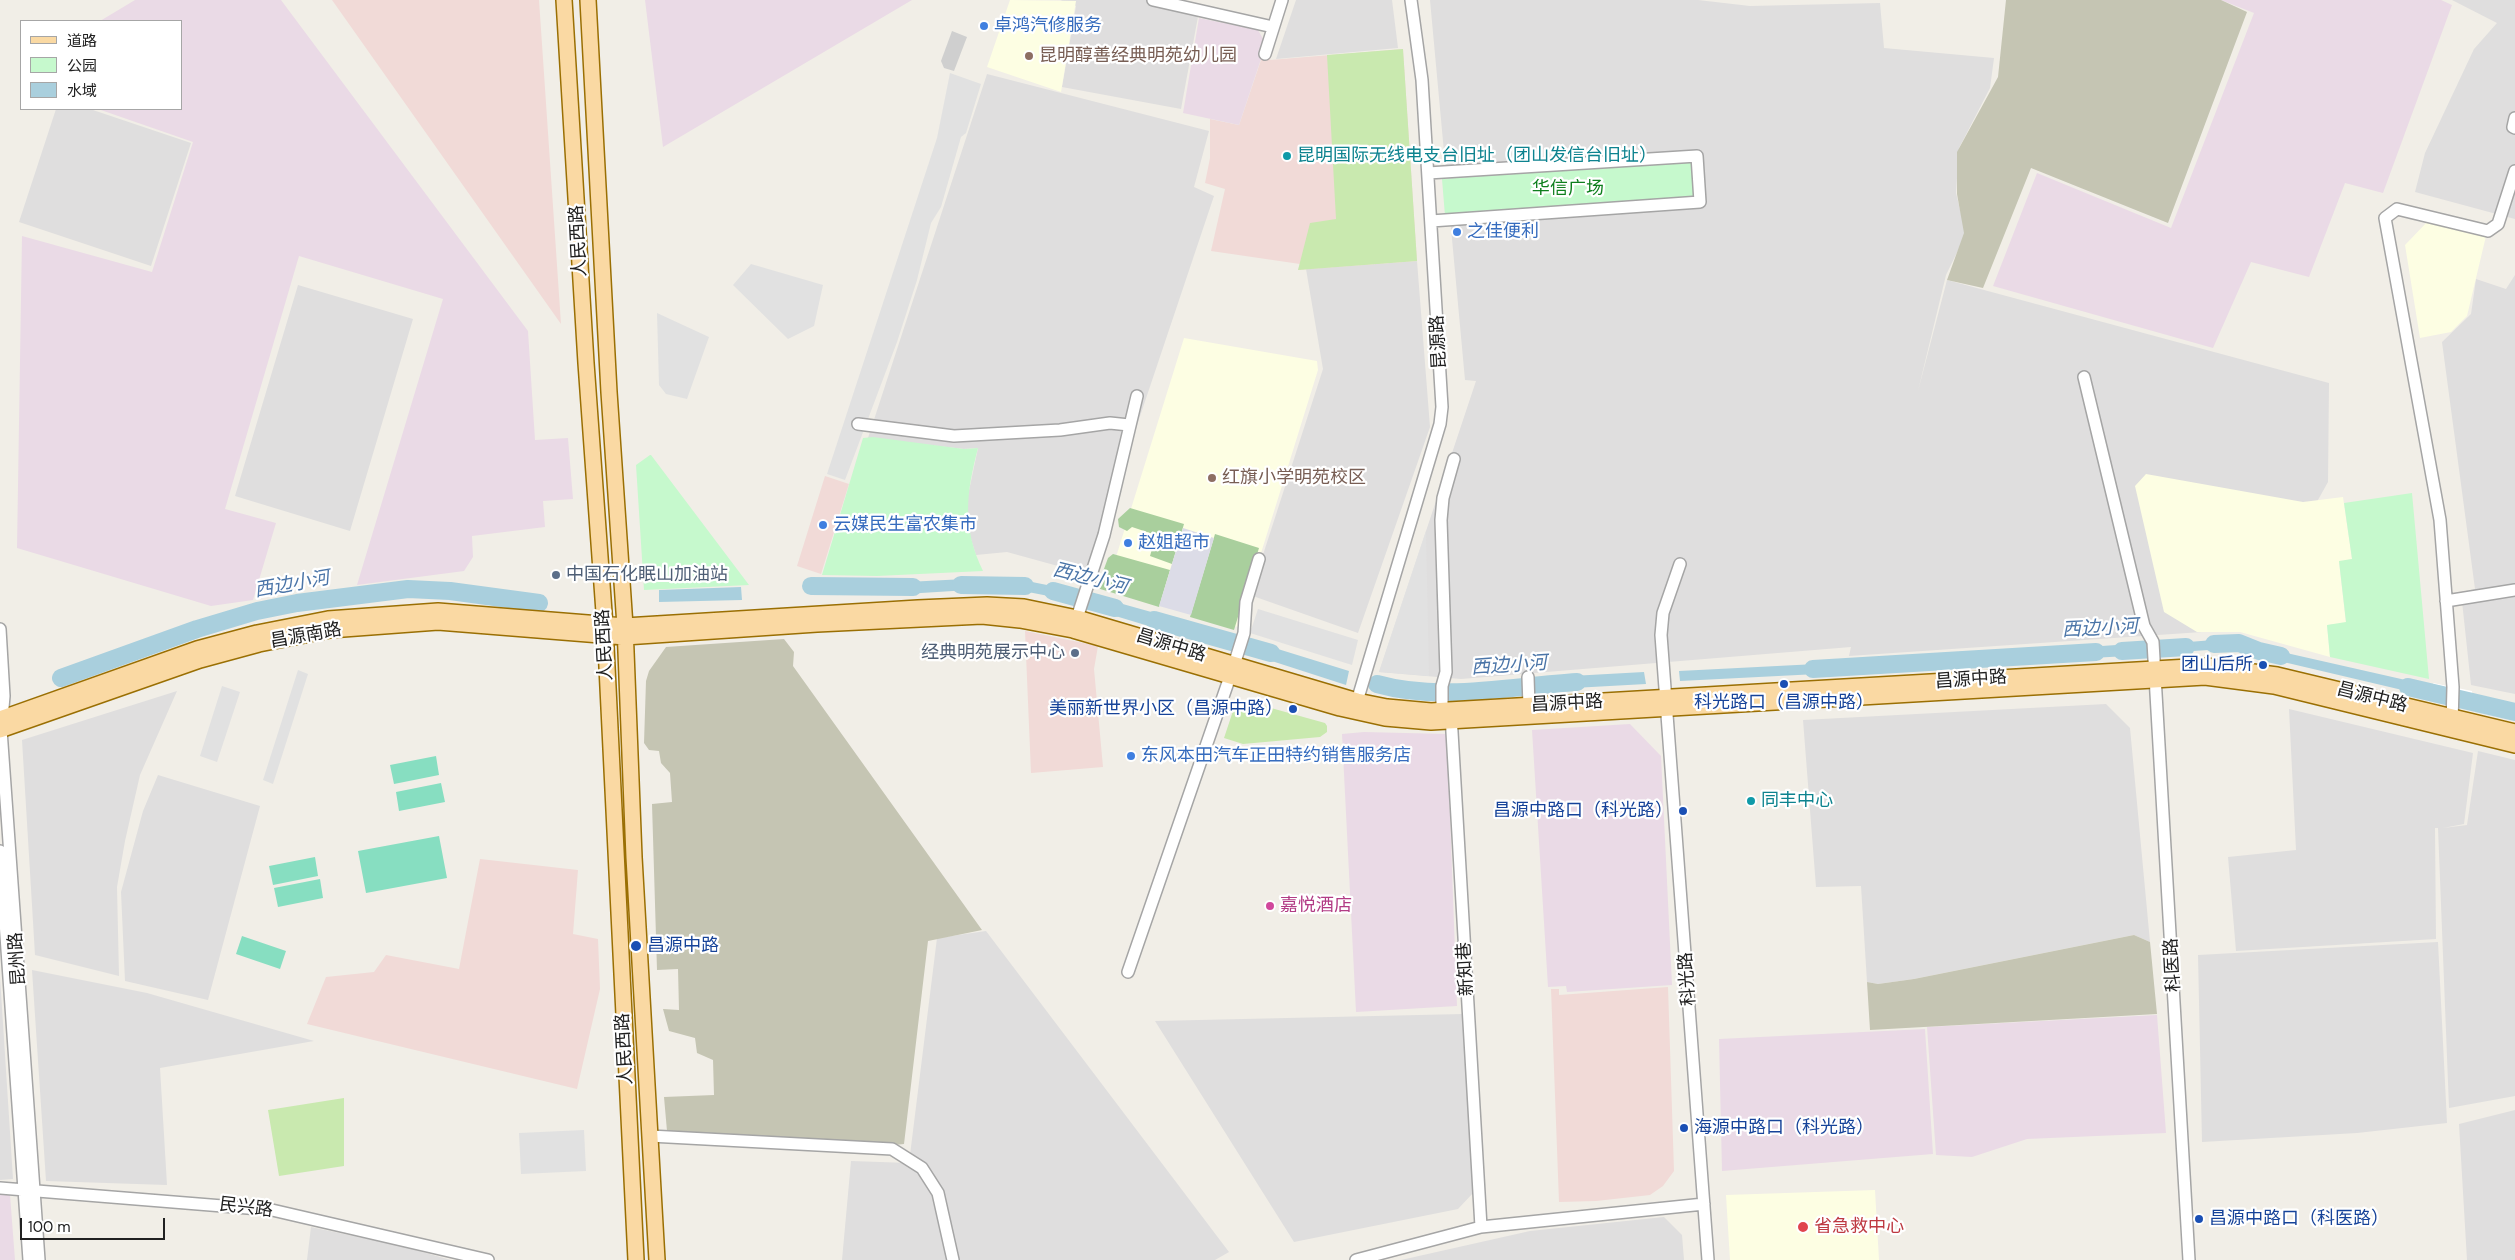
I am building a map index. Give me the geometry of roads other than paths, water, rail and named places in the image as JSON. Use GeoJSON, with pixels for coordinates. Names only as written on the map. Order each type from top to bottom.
{"type":"FeatureCollection","features":[{"type":"Feature","properties":{"kind":"main road","name":"人民西路"},"geometry":{"type":"LineString","coordinates":[[564,0],[586,363],[605,631],[636,1260]]}},
{"type":"Feature","properties":{"kind":"main road","name":"人民西路"},"geometry":{"type":"LineString","coordinates":[[588,0],[608,392],[625,631],[634,857],[657,1260]]}},
{"type":"Feature","properties":{"kind":"main road","name":"昌源中路"},"geometry":{"type":"LineString","coordinates":[[625,631],[982,616],[1040,622],[1076,620],[1356,702],[1385,718],[1667,704],[2156,675],[2248,681],[2452,723],[2515,732]]}},
{"type":"Feature","properties":{"kind":"main road","name":"昌源南路"},"geometry":{"type":"LineString","coordinates":[[0,724],[200,660],[259,644],[330,630],[438,622],[625,631]]}},
{"type":"Feature","properties":{"kind":"main road","name":"昌源中路"},"geometry":{"type":"LineString","coordinates":[[1447,716],[1529,703],[1667,704]]}},
{"type":"Feature","properties":{"kind":"main road","name":"昌源中路"},"geometry":{"type":"LineString","coordinates":[[2452,723],[2515,745]]}},
{"type":"Feature","properties":{"kind":"street"},"geometry":{"type":"LineString","coordinates":[[1153,0],[1273,27]]}},
{"type":"Feature","properties":{"kind":"street"},"geometry":{"type":"LineString","coordinates":[[1265,54],[1282,0]]}},
{"type":"Feature","properties":{"kind":"street","name":"昆源路"},"geometry":{"type":"LineString","coordinates":[[1356,702],[1440,424],[1442,407],[1419,52],[1411,0]]}},
{"type":"Feature","properties":{"kind":"street"},"geometry":{"type":"LineString","coordinates":[[2515,118],[2513,127],[2515,128]]}},
{"type":"Feature","properties":{"kind":"street"},"geometry":{"type":"LineString","coordinates":[[1428,173],[1697,156],[1700,202],[1431,221]]}},
{"type":"Feature","properties":{"kind":"street"},"geometry":{"type":"LineString","coordinates":[[2452,723],[2452,687],[2437,502],[2385,218],[2397,209],[2484,231],[2493,229],[2498,224],[2515,171]]}},
{"type":"Feature","properties":{"kind":"street","name":"科医路"},"geometry":{"type":"LineString","coordinates":[[2084,377],[2144,626],[2153,642],[2189,1260]]}},
{"type":"Feature","properties":{"kind":"street"},"geometry":{"type":"LineString","coordinates":[[1076,620],[1104,535],[1137,396]]}},
{"type":"Feature","properties":{"kind":"street"},"geometry":{"type":"LineString","coordinates":[[858,424],[954,436],[1060,430],[1110,423],[1129,425]]}},
{"type":"Feature","properties":{"kind":"street","name":"新知巷"},"geometry":{"type":"LineString","coordinates":[[1454,459],[1442,498],[1441,514],[1446,672],[1442,686],[1447,716],[1481,1227]]}},
{"type":"Feature","properties":{"kind":"street"},"geometry":{"type":"LineString","coordinates":[[1128,972],[1244,633],[1246,602],[1259,559]]}},
{"type":"Feature","properties":{"kind":"street","name":"科光路"},"geometry":{"type":"LineString","coordinates":[[1680,564],[1663,613],[1661,635],[1708,1260]]}},
{"type":"Feature","properties":{"kind":"street"},"geometry":{"type":"LineString","coordinates":[[2446,601],[2515,590]]}},
{"type":"Feature","properties":{"kind":"street","name":"昆州路"},"geometry":{"type":"LineString","coordinates":[[0,629],[4,696],[0,724],[9,969]]}},
{"type":"Feature","properties":{"kind":"street"},"geometry":{"type":"LineString","coordinates":[[1528,677],[1529,703]]}},
{"type":"Feature","properties":{"kind":"street","name":"昆州路"},"geometry":{"type":"LineString","coordinates":[[0,851],[29,1192],[39,1260]]}},
{"type":"Feature","properties":{"kind":"street"},"geometry":{"type":"LineString","coordinates":[[650,1136],[892,1149],[922,1168],[938,1193],[953,1260]]}},
{"type":"Feature","properties":{"kind":"street","name":"民兴路"},"geometry":{"type":"LineString","coordinates":[[0,1188],[29,1192],[272,1210],[488,1260]]}},
{"type":"Feature","properties":{"kind":"street","name":"昆州路"},"geometry":{"type":"LineString","coordinates":[[29,1192],[29,1260]]}},
{"type":"Feature","properties":{"kind":"street"},"geometry":{"type":"LineString","coordinates":[[1356,1260],[1481,1227],[1704,1204]]}},
{"type":"Feature","properties":{"kind":"water"},"geometry":{"type":"Polygon","coordinates":[[[984,578],[985,589],[889,595],[888,583],[984,578]]]}},
{"type":"Feature","properties":{"kind":"water"},"geometry":{"type":"Polygon","coordinates":[[[1001,579],[1032,582],[1077,591],[1074,601],[1023,591],[1003,591],[1001,579]]]}},
{"type":"Feature","properties":{"kind":"water"},"geometry":{"type":"Polygon","coordinates":[[[810,580],[871,582],[871,594],[812,592],[810,580]]]}},
{"type":"Feature","properties":{"kind":"water"},"geometry":{"type":"Polygon","coordinates":[[[741,587],[742,600],[659,602],[659,590],[741,587]]]}},
{"type":"Feature","properties":{"kind":"water"},"geometry":{"type":"Polygon","coordinates":[[[1094,596],[1180,620],[1175,634],[1089,608],[1094,596]]]}},
{"type":"Feature","properties":{"kind":"water"},"geometry":{"type":"Polygon","coordinates":[[[1190,623],[1237,636],[1233,650],[1188,636],[1190,623]]]}},
{"type":"Feature","properties":{"kind":"water"},"geometry":{"type":"Polygon","coordinates":[[[2239,638],[2238,648],[2164,653],[2163,644],[2239,638]]]}},
{"type":"Feature","properties":{"kind":"water"},"geometry":{"type":"Polygon","coordinates":[[[1252,641],[1349,671],[1346,685],[1247,653],[1252,641]]]}},
{"type":"Feature","properties":{"kind":"water"},"geometry":{"type":"Polygon","coordinates":[[[2145,643],[2146,655],[2073,659],[2073,648],[2145,643]]]}},
{"type":"Feature","properties":{"kind":"water"},"geometry":{"type":"Polygon","coordinates":[[[2260,647],[2432,686],[2432,697],[2258,656],[2260,647]]]}},
{"type":"Feature","properties":{"kind":"water"},"geometry":{"type":"Polygon","coordinates":[[[2062,648],[2063,659],[1995,663],[1994,652],[2062,648]]]}},
{"type":"Feature","properties":{"kind":"water"},"geometry":{"type":"Polygon","coordinates":[[[1984,654],[1984,664],[1928,668],[1927,658],[1984,654]]]}},
{"type":"Feature","properties":{"kind":"water"},"geometry":{"type":"Polygon","coordinates":[[[1915,657],[1916,666],[1854,673],[1853,663],[1915,657]]]}},
{"type":"Feature","properties":{"kind":"water"},"geometry":{"type":"Polygon","coordinates":[[[1836,663],[1837,673],[1680,681],[1679,671],[1836,663]]]}},
{"type":"Feature","properties":{"kind":"water"},"geometry":{"type":"Polygon","coordinates":[[[1644,672],[1646,684],[1555,689],[1553,677],[1644,672]]]}},
{"type":"Feature","properties":{"kind":"water"},"geometry":{"type":"Polygon","coordinates":[[[1378,680],[1435,686],[1434,697],[1375,690],[1378,680]]]}},
{"type":"Feature","properties":{"kind":"water"},"geometry":{"type":"Polygon","coordinates":[[[1515,682],[1516,693],[1449,697],[1450,687],[1515,682]]]}},
{"type":"Feature","properties":{"kind":"water"},"geometry":{"type":"Polygon","coordinates":[[[2473,694],[2508,703],[2506,716],[2474,708],[2473,694]]]}},
{"type":"Feature","properties":{"kind":"waterway","name":"西边小河"},"geometry":{"type":"LineString","coordinates":[[961,585],[1025,586]]}},
{"type":"Feature","properties":{"kind":"waterway","name":"西边小河"},"geometry":{"type":"LineString","coordinates":[[811,586],[913,587]]}},
{"type":"Feature","properties":{"kind":"waterway","name":"西边小河"},"geometry":{"type":"LineString","coordinates":[[61,678],[197,629],[257,611],[297,603],[408,589],[450,591],[539,603]]}},
{"type":"Feature","properties":{"kind":"waterway","name":"西边小河"},"geometry":{"type":"LineString","coordinates":[[1053,591],[1115,608]]}},
{"type":"Feature","properties":{"kind":"waterway","name":"西边小河"},"geometry":{"type":"LineString","coordinates":[[1154,620],[1271,653]]}},
{"type":"Feature","properties":{"kind":"waterway","name":"西边小河"},"geometry":{"type":"LineString","coordinates":[[2214,644],[2239,643],[2259,651],[2281,656]]}},
{"type":"Feature","properties":{"kind":"waterway","name":"西边小河"},"geometry":{"type":"LineString","coordinates":[[2122,651],[2186,647]]}},
{"type":"Feature","properties":{"kind":"waterway","name":"西边小河"},"geometry":{"type":"LineString","coordinates":[[1813,669],[2096,652]]}},
{"type":"Feature","properties":{"kind":"waterway","name":"西边小河"},"geometry":{"type":"LineString","coordinates":[[1377,684],[1426,692],[1451,692],[1577,682]]}},
{"type":"Feature","properties":{"kind":"waterway","name":"西边小河"},"geometry":{"type":"LineString","coordinates":[[2408,687],[2515,712]]}},
{"type":"Feature","properties":{"kind":"place","name":"卓鸿汽修服务"},"geometry":{"type":"Point","coordinates":[984,26]}},
{"type":"Feature","properties":{"kind":"place","name":"昆明醇善经典明苑幼儿园"},"geometry":{"type":"Point","coordinates":[1029,56]}},
{"type":"Feature","properties":{"kind":"place","name":"昆明国际无线电支台旧址（团山发信台旧址）"},"geometry":{"type":"Point","coordinates":[1287,156]}},
{"type":"Feature","properties":{"kind":"place","name":"之佳便利"},"geometry":{"type":"Point","coordinates":[1457,232]}},
{"type":"Feature","properties":{"kind":"place","name":"红旗小学明苑校区"},"geometry":{"type":"Point","coordinates":[1212,478]}},
{"type":"Feature","properties":{"kind":"place","name":"云媒民生富农集市"},"geometry":{"type":"Point","coordinates":[823,525]}},
{"type":"Feature","properties":{"kind":"place","name":"赵姐超市"},"geometry":{"type":"Point","coordinates":[1128,543]}},
{"type":"Feature","properties":{"kind":"place","name":"中国石化眠山加油站"},"geometry":{"type":"Point","coordinates":[556,575]}},
{"type":"Feature","properties":{"kind":"place","name":"经典明苑展示中心"},"geometry":{"type":"Point","coordinates":[1075,653]}},
{"type":"Feature","properties":{"kind":"place","name":"团山后所"},"geometry":{"type":"Point","coordinates":[2263,665]}},
{"type":"Feature","properties":{"kind":"place","name":"科光路口（昌源中路）"},"geometry":{"type":"Point","coordinates":[1784,684]}},
{"type":"Feature","properties":{"kind":"place","name":"美丽新世界小区（昌源中路）"},"geometry":{"type":"Point","coordinates":[1293,709]}},
{"type":"Feature","properties":{"kind":"place","name":"东风本田汽车正田特约销售服务店"},"geometry":{"type":"Point","coordinates":[1131,756]}},
{"type":"Feature","properties":{"kind":"place","name":"同丰中心"},"geometry":{"type":"Point","coordinates":[1751,801]}},
{"type":"Feature","properties":{"kind":"place","name":"昌源中路口（科光路）"},"geometry":{"type":"Point","coordinates":[1683,811]}},
{"type":"Feature","properties":{"kind":"place","name":"嘉悦酒店"},"geometry":{"type":"Point","coordinates":[1270,906]}},
{"type":"Feature","properties":{"kind":"place","name":"昌源中路"},"geometry":{"type":"Point","coordinates":[636,946]}},
{"type":"Feature","properties":{"kind":"place","name":"海源中路口（科光路）"},"geometry":{"type":"Point","coordinates":[1684,1128]}},
{"type":"Feature","properties":{"kind":"place","name":"昌源中路口（科医路）"},"geometry":{"type":"Point","coordinates":[2199,1219]}},
{"type":"Feature","properties":{"kind":"place","name":"省急救中心"},"geometry":{"type":"Point","coordinates":[1803,1227]}},
{"type":"Feature","properties":{"kind":"park label","name":"华信广场"},"geometry":{"type":"Point","coordinates":[1568,189]}}]}
